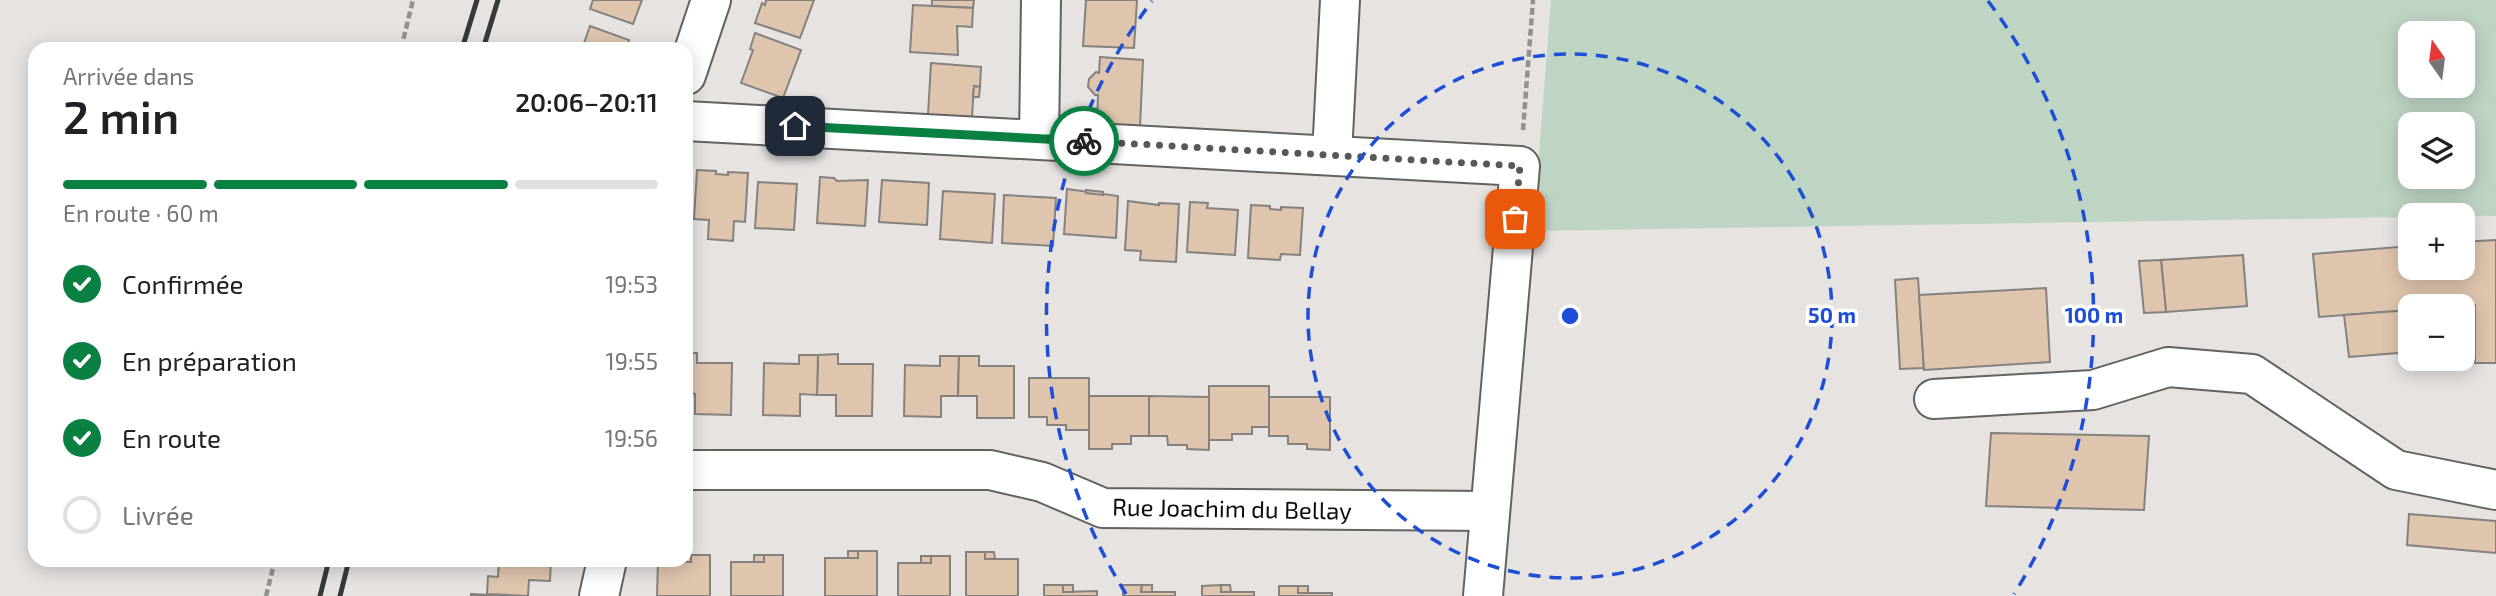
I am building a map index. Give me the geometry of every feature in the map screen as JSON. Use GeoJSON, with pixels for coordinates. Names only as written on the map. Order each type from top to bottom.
{"type":"FeatureCollection","features":[{"type":"Feature","properties":{"kind":"street"},"geometry":{"type":"LineString","coordinates":[[693,54],[711,0]]}},
{"type":"Feature","properties":{"kind":"street"},"geometry":{"type":"LineString","coordinates":[[1039,139],[1041,0]]}},
{"type":"Feature","properties":{"kind":"street"},"geometry":{"type":"LineString","coordinates":[[1332,155],[1340,0]]}},
{"type":"Feature","properties":{"kind":"street"},"geometry":{"type":"LineString","coordinates":[[693,121],[1520,166],[1483,596]]}},
{"type":"Feature","properties":{"kind":"street"},"geometry":{"type":"LineString","coordinates":[[1934,399],[2093,390],[2168,367],[2252,374],[2396,470],[2496,490]]}},
{"type":"Feature","properties":{"kind":"street","name":"Rue Joachim du Bellay"},"geometry":{"type":"LineString","coordinates":[[693,470],[990,470],[1042,482],[1103,508],[1490,511]]}},
{"type":"Feature","properties":{"kind":"street"},"geometry":{"type":"LineString","coordinates":[[599,596],[605,567]]}},
{"type":"Feature","properties":{"kind":"path"},"geometry":{"type":"LineString","coordinates":[[403,42],[413,0]]}},
{"type":"Feature","properties":{"kind":"path"},"geometry":{"type":"LineString","coordinates":[[1520,166],[1533,0]]}},
{"type":"Feature","properties":{"kind":"path"},"geometry":{"type":"LineString","coordinates":[[266,596],[273,567]]}},
{"type":"Feature","properties":{"kind":"green space"},"geometry":{"type":"Polygon","coordinates":[[[1551,0],[2496,0],[2496,216],[2475,216],[2475,203],[2398,203],[2398,217],[1533,231],[1551,0]]]}},
{"type":"Feature","properties":{"kind":"building"},"geometry":{"type":"Polygon","coordinates":[[[593,0],[642,0],[633,24],[590,9],[593,0]]]}},
{"type":"Feature","properties":{"kind":"building"},"geometry":{"type":"Polygon","coordinates":[[[766,0],[814,0],[800,38],[755,23],[762,3],[765,5],[766,0]]]}},
{"type":"Feature","properties":{"kind":"building"},"geometry":{"type":"Polygon","coordinates":[[[932,0],[974,0],[973,8],[932,6],[932,0]]]}},
{"type":"Feature","properties":{"kind":"building"},"geometry":{"type":"Polygon","coordinates":[[[1086,0],[1137,0],[1134,48],[1083,46],[1086,0]]]}},
{"type":"Feature","properties":{"kind":"building"},"geometry":{"type":"Polygon","coordinates":[[[913,5],[973,8],[972,27],[957,26],[958,55],[910,52],[913,5]]]}},
{"type":"Feature","properties":{"kind":"building"},"geometry":{"type":"Polygon","coordinates":[[[590,26],[629,40],[628,42],[584,42],[590,26]]]}},
{"type":"Feature","properties":{"kind":"building"},"geometry":{"type":"Polygon","coordinates":[[[755,33],[801,50],[783,98],[741,83],[753,50],[750,49],[755,33]]]}},
{"type":"Feature","properties":{"kind":"building"},"geometry":{"type":"Polygon","coordinates":[[[1100,57],[1143,60],[1140,127],[1097,124],[1098,95],[1088,87],[1089,79],[1096,72],[1099,73],[1100,57]]]}},
{"type":"Feature","properties":{"kind":"building"},"geometry":{"type":"Polygon","coordinates":[[[931,63],[981,67],[980,87],[974,86],[972,117],[928,115],[931,63]]]}},
{"type":"Feature","properties":{"kind":"building"},"geometry":{"type":"Polygon","coordinates":[[[974,86],[980,87],[979,97],[973,97],[974,86]]]}},
{"type":"Feature","properties":{"kind":"building"},"geometry":{"type":"Polygon","coordinates":[[[697,170],[728,175],[728,172],[748,173],[745,222],[734,221],[733,241],[708,239],[709,220],[694,219],[697,170]]]}},
{"type":"Feature","properties":{"kind":"building"},"geometry":{"type":"Polygon","coordinates":[[[820,177],[834,178],[837,181],[868,180],[865,226],[817,223],[820,177]]]}},
{"type":"Feature","properties":{"kind":"building"},"geometry":{"type":"Polygon","coordinates":[[[882,180],[929,183],[927,225],[879,222],[882,180]]]}},
{"type":"Feature","properties":{"kind":"building"},"geometry":{"type":"Polygon","coordinates":[[[758,182],[797,184],[794,230],[755,228],[758,182]]]}},
{"type":"Feature","properties":{"kind":"building"},"geometry":{"type":"Polygon","coordinates":[[[1067,189],[1118,196],[1116,238],[1064,234],[1067,189]]]}},
{"type":"Feature","properties":{"kind":"building"},"geometry":{"type":"Polygon","coordinates":[[[1086,190],[1103,192],[1103,195],[1086,193],[1086,190]]]}},
{"type":"Feature","properties":{"kind":"building"},"geometry":{"type":"Polygon","coordinates":[[[943,191],[995,194],[992,243],[940,239],[943,191]]]}},
{"type":"Feature","properties":{"kind":"building"},"geometry":{"type":"Polygon","coordinates":[[[1004,195],[1056,198],[1053,246],[1002,243],[1004,195]]]}},
{"type":"Feature","properties":{"kind":"building"},"geometry":{"type":"Polygon","coordinates":[[[1128,201],[1159,205],[1179,204],[1176,262],[1140,260],[1141,251],[1125,250],[1128,201]]]}},
{"type":"Feature","properties":{"kind":"building"},"geometry":{"type":"Polygon","coordinates":[[[1190,202],[1208,203],[1207,208],[1238,210],[1235,255],[1187,252],[1190,202]]]}},
{"type":"Feature","properties":{"kind":"building"},"geometry":{"type":"Polygon","coordinates":[[[1251,205],[1270,206],[1270,209],[1281,210],[1281,207],[1303,208],[1300,255],[1281,254],[1280,260],[1248,258],[1251,205]]]}},
{"type":"Feature","properties":{"kind":"building"},"geometry":{"type":"Polygon","coordinates":[[[2496,240],[2496,363],[2475,363],[2475,294],[2398,294],[2398,311],[2319,317],[2313,254],[2398,247],[2398,280],[2475,280],[2475,241],[2496,240]]]}},
{"type":"Feature","properties":{"kind":"building"},"geometry":{"type":"Polygon","coordinates":[[[2243,255],[2247,306],[2166,312],[2161,260],[2243,255]]]}},
{"type":"Feature","properties":{"kind":"building"},"geometry":{"type":"Polygon","coordinates":[[[2161,260],[2166,312],[2144,313],[2139,261],[2161,260]]]}},
{"type":"Feature","properties":{"kind":"building"},"geometry":{"type":"Polygon","coordinates":[[[1918,278],[1924,368],[1900,369],[1895,280],[1918,278]]]}},
{"type":"Feature","properties":{"kind":"building"},"geometry":{"type":"Polygon","coordinates":[[[2046,288],[2050,362],[1924,370],[1919,295],[2046,288]]]}},
{"type":"Feature","properties":{"kind":"building"},"geometry":{"type":"Polygon","coordinates":[[[2398,311],[2398,353],[2349,357],[2344,315],[2398,311]]]}},
{"type":"Feature","properties":{"kind":"building"},"geometry":{"type":"Polygon","coordinates":[[[693,353],[697,353],[697,363],[732,363],[731,415],[695,414],[693,353]]]}},
{"type":"Feature","properties":{"kind":"building"},"geometry":{"type":"Polygon","coordinates":[[[838,354],[838,364],[873,364],[872,416],[836,416],[836,395],[817,395],[818,355],[838,354]]]}},
{"type":"Feature","properties":{"kind":"building"},"geometry":{"type":"Polygon","coordinates":[[[799,355],[818,355],[817,395],[800,394],[800,416],[763,415],[764,363],[799,364],[799,355]]]}},
{"type":"Feature","properties":{"kind":"building"},"geometry":{"type":"Polygon","coordinates":[[[940,356],[959,356],[958,396],[941,396],[941,417],[904,416],[905,365],[940,366],[940,356]]]}},
{"type":"Feature","properties":{"kind":"building"},"geometry":{"type":"Polygon","coordinates":[[[959,356],[979,356],[979,366],[1014,366],[1014,418],[977,418],[977,396],[958,396],[959,356]]]}},
{"type":"Feature","properties":{"kind":"building"},"geometry":{"type":"Polygon","coordinates":[[[1029,378],[1089,378],[1089,430],[1066,430],[1066,425],[1047,425],[1047,417],[1029,417],[1029,378]]]}},
{"type":"Feature","properties":{"kind":"building"},"geometry":{"type":"Polygon","coordinates":[[[1209,386],[1269,386],[1269,427],[1252,427],[1252,434],[1232,434],[1232,440],[1209,440],[1209,386]]]}},
{"type":"Feature","properties":{"kind":"building"},"geometry":{"type":"Polygon","coordinates":[[[1089,396],[1149,396],[1149,436],[1131,436],[1131,444],[1112,444],[1112,449],[1089,449],[1089,396]]]}},
{"type":"Feature","properties":{"kind":"building"},"geometry":{"type":"Polygon","coordinates":[[[1149,396],[1209,397],[1209,450],[1187,449],[1187,445],[1168,445],[1167,436],[1149,436],[1149,396]]]}},
{"type":"Feature","properties":{"kind":"building"},"geometry":{"type":"Polygon","coordinates":[[[1269,397],[1330,397],[1330,450],[1307,449],[1307,444],[1288,444],[1288,436],[1269,436],[1269,397]]]}},
{"type":"Feature","properties":{"kind":"building"},"geometry":{"type":"Polygon","coordinates":[[[1991,433],[2149,436],[2144,510],[1986,506],[1991,433]]]}},
{"type":"Feature","properties":{"kind":"building"},"geometry":{"type":"Polygon","coordinates":[[[2409,514],[2496,521],[2496,553],[2407,545],[2409,514]]]}},
{"type":"Feature","properties":{"kind":"building"},"geometry":{"type":"Polygon","coordinates":[[[848,551],[858,551],[858,558],[848,558],[848,551]]]}},
{"type":"Feature","properties":{"kind":"building"},"geometry":{"type":"Polygon","coordinates":[[[858,551],[877,551],[877,596],[825,596],[825,558],[858,558],[858,551]]]}},
{"type":"Feature","properties":{"kind":"building"},"geometry":{"type":"Polygon","coordinates":[[[966,552],[985,552],[985,559],[1018,559],[1018,596],[966,596],[966,552]]]}},
{"type":"Feature","properties":{"kind":"building"},"geometry":{"type":"Polygon","coordinates":[[[985,552],[994,552],[995,559],[985,559],[985,552]]]}},
{"type":"Feature","properties":{"kind":"building"},"geometry":{"type":"Polygon","coordinates":[[[693,555],[710,555],[710,596],[657,596],[658,567],[693,567],[693,555]]]}},
{"type":"Feature","properties":{"kind":"building"},"geometry":{"type":"Polygon","coordinates":[[[754,555],[764,555],[764,562],[754,563],[754,555]]]}},
{"type":"Feature","properties":{"kind":"building"},"geometry":{"type":"Polygon","coordinates":[[[764,555],[783,555],[783,596],[731,596],[731,562],[764,562],[764,555]]]}},
{"type":"Feature","properties":{"kind":"building"},"geometry":{"type":"Polygon","coordinates":[[[921,556],[931,556],[931,563],[921,563],[921,556]]]}},
{"type":"Feature","properties":{"kind":"building"},"geometry":{"type":"Polygon","coordinates":[[[931,556],[950,556],[950,596],[898,596],[898,563],[931,563],[931,556]]]}},
{"type":"Feature","properties":{"kind":"building"},"geometry":{"type":"Polygon","coordinates":[[[499,567],[551,567],[550,581],[529,580],[528,596],[487,594],[488,576],[498,577],[499,567]]]}},
{"type":"Feature","properties":{"kind":"building"},"geometry":{"type":"Polygon","coordinates":[[[1044,585],[1063,585],[1063,592],[1097,591],[1097,596],[1044,596],[1044,585]]]}},
{"type":"Feature","properties":{"kind":"building"},"geometry":{"type":"Polygon","coordinates":[[[1063,585],[1073,585],[1073,592],[1063,592],[1063,585]]]}},
{"type":"Feature","properties":{"kind":"building"},"geometry":{"type":"Polygon","coordinates":[[[1123,585],[1142,585],[1141,592],[1175,592],[1175,596],[1123,596],[1123,585]]]}},
{"type":"Feature","properties":{"kind":"building"},"geometry":{"type":"Polygon","coordinates":[[[1142,585],[1152,585],[1152,592],[1141,592],[1142,585]]]}},
{"type":"Feature","properties":{"kind":"building"},"geometry":{"type":"Polygon","coordinates":[[[1221,585],[1230,585],[1231,592],[1221,592],[1221,585]]]}},
{"type":"Feature","properties":{"kind":"building"},"geometry":{"type":"Polygon","coordinates":[[[1221,585],[1221,592],[1254,592],[1254,596],[1202,596],[1202,586],[1221,585]]]}},
{"type":"Feature","properties":{"kind":"building"},"geometry":{"type":"Polygon","coordinates":[[[1279,586],[1298,586],[1298,593],[1332,593],[1332,596],[1279,596],[1279,586]]]}},
{"type":"Feature","properties":{"kind":"building"},"geometry":{"type":"Polygon","coordinates":[[[1298,586],[1308,586],[1308,593],[1298,593],[1298,586]]]}},
{"type":"Feature","properties":{"kind":"building"},"geometry":{"type":"Polygon","coordinates":[[[471,594],[511,596],[471,596],[471,594]]]}},
{"type":"Feature","properties":{"kind":"railway"},"geometry":{"type":"LineString","coordinates":[[464,42],[477,0]]}},
{"type":"Feature","properties":{"kind":"railway"},"geometry":{"type":"LineString","coordinates":[[485,42],[498,0]]}},
{"type":"Feature","properties":{"kind":"railway"},"geometry":{"type":"LineString","coordinates":[[320,596],[327,567]]}},
{"type":"Feature","properties":{"kind":"railway"},"geometry":{"type":"LineString","coordinates":[[340,596],[347,567]]}},
{"type":"Feature","properties":{"kind":"way so far"},"geometry":{"type":"LineString","coordinates":[[1084,141],[1520,166],[1515,219]]}},
{"type":"Feature","properties":{"kind":"route"},"geometry":{"type":"LineString","coordinates":[[795,126],[1084,141]]}}]}
